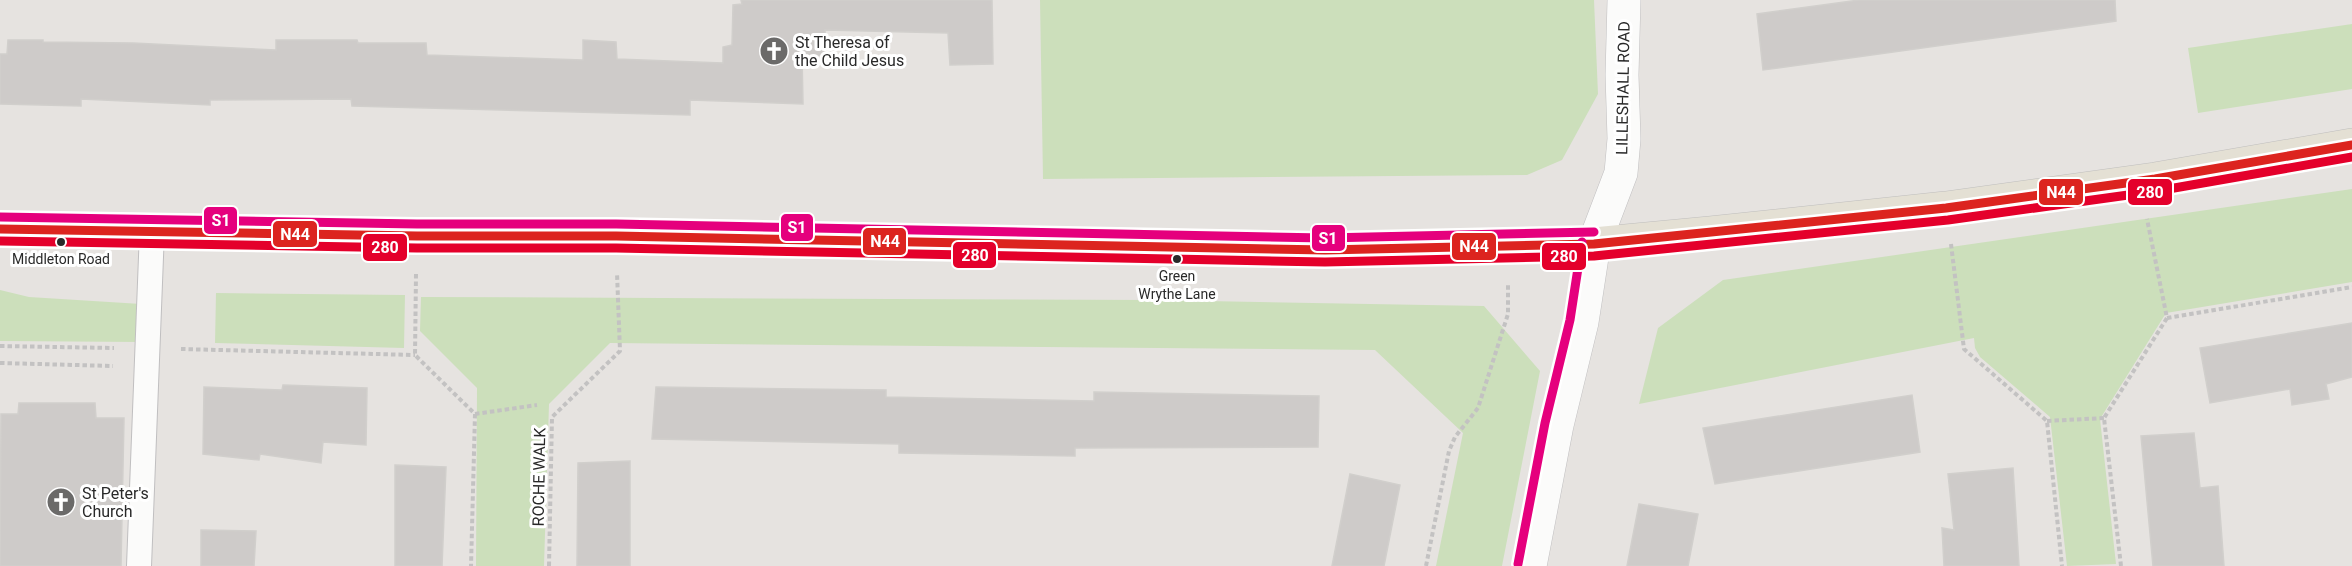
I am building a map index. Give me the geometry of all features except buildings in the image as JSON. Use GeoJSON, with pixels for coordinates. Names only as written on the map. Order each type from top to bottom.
{"type":"FeatureCollection","features":[{"type":"Feature","properties":{"kind":"main road"},"geometry":{"type":"LineString","coordinates":[[0,229],[417,236],[616,236],[1325,250],[1594,243],[1946,208],[2140,181],[2352,145]]}},
{"type":"Feature","properties":{"kind":"street","name":"LILLESHALL ROAD"},"geometry":{"type":"LineString","coordinates":[[1594,243],[1621,173],[1624,139],[1622,75],[1624,0]]}},
{"type":"Feature","properties":{"kind":"street"},"geometry":{"type":"LineString","coordinates":[[1530,566],[1557,425],[1582,322],[1594,243]]}},
{"type":"Feature","properties":{"kind":"lane"},"geometry":{"type":"LineString","coordinates":[[139,566],[152,231]]}},
{"type":"Feature","properties":{"kind":"path"},"geometry":{"type":"LineString","coordinates":[[2121,566],[2104,418],[2167,318],[2140,181]]}},
{"type":"Feature","properties":{"kind":"path"},"geometry":{"type":"LineString","coordinates":[[1946,208],[1964,349],[2047,421],[2062,566]]}},
{"type":"Feature","properties":{"kind":"path"},"geometry":{"type":"LineString","coordinates":[[415,355],[417,236]]}},
{"type":"Feature","properties":{"kind":"path","name":"ROCHE WALK"},"geometry":{"type":"LineString","coordinates":[[549,566],[552,417],[620,351],[616,236]]}},
{"type":"Feature","properties":{"kind":"path"},"geometry":{"type":"LineString","coordinates":[[2167,318],[2352,287]]}},
{"type":"Feature","properties":{"kind":"path"},"geometry":{"type":"LineString","coordinates":[[1425,566],[1449,451],[1455,437],[1478,408],[1508,314]]}},
{"type":"Feature","properties":{"kind":"path"},"geometry":{"type":"LineString","coordinates":[[0,346],[147,358]]}},
{"type":"Feature","properties":{"kind":"path"},"geometry":{"type":"LineString","coordinates":[[0,363],[147,358],[415,355],[475,414],[471,566]]}},
{"type":"Feature","properties":{"kind":"path"},"geometry":{"type":"LineString","coordinates":[[475,414],[537,405]]}},
{"type":"Feature","properties":{"kind":"path"},"geometry":{"type":"LineString","coordinates":[[2047,421],[2104,418]]}},
{"type":"Feature","properties":{"kind":"green space"},"geometry":{"type":"Polygon","coordinates":[[[1040,0],[1594,0],[1598,94],[1562,160],[1527,175],[1043,179],[1040,0]]]}},
{"type":"Feature","properties":{"kind":"green space"},"geometry":{"type":"Polygon","coordinates":[[[2352,24],[2352,89],[2198,113],[2188,48],[2352,24]]]}},
{"type":"Feature","properties":{"kind":"green space"},"geometry":{"type":"Polygon","coordinates":[[[2352,189],[2352,282],[2166,313],[2100,419],[2116,564],[2067,566],[2050,417],[1980,357],[1975,348],[1974,338],[1639,404],[1658,328],[1723,280],[2352,189]]]}},
{"type":"Feature","properties":{"kind":"green space"},"geometry":{"type":"Polygon","coordinates":[[[0,290],[29,297],[141,304],[141,342],[0,341],[0,290]]]}},
{"type":"Feature","properties":{"kind":"green space"},"geometry":{"type":"Polygon","coordinates":[[[216,293],[405,295],[404,348],[215,343],[216,293]]]}},
{"type":"Feature","properties":{"kind":"green space"},"geometry":{"type":"Polygon","coordinates":[[[421,297],[1152,300],[1484,306],[1540,371],[1502,566],[1436,566],[1463,433],[1375,350],[610,343],[549,404],[544,566],[476,566],[477,388],[420,331],[421,297]]]}},
{"type":"Feature","properties":{"kind":"transit line","name":"N44"},"geometry":{"type":"LineString","coordinates":[[0,229],[417,236],[616,236],[1325,250],[1594,244],[1946,208],[2155,179],[2352,145]]}},
{"type":"Feature","properties":{"kind":"transit line","name":"280"},"geometry":{"type":"LineString","coordinates":[[0,241],[417,248],[616,248],[1325,262],[1594,256],[1948,220],[2157,191],[2352,157]]}},
{"type":"Feature","properties":{"kind":"transit line","name":"S1"},"geometry":{"type":"LineString","coordinates":[[0,217],[417,224],[616,224],[1325,238],[1594,232]]}},
{"type":"Feature","properties":{"kind":"transit line","name":"S1"},"geometry":{"type":"LineString","coordinates":[[1518,564],[1545,423],[1570,320],[1582,242]]}},
{"type":"Feature","properties":{"kind":"place","name":"St Theresa of the Child Jesus"},"geometry":{"type":"Point","coordinates":[774,51]}},
{"type":"Feature","properties":{"kind":"place","name":"Middleton Road"},"geometry":{"type":"Point","coordinates":[61,242]}},
{"type":"Feature","properties":{"kind":"place","name":"Green Wrythe Lane"},"geometry":{"type":"Point","coordinates":[1177,259]}},
{"type":"Feature","properties":{"kind":"place","name":"St Peter's Church"},"geometry":{"type":"Point","coordinates":[61,502]}}]}
